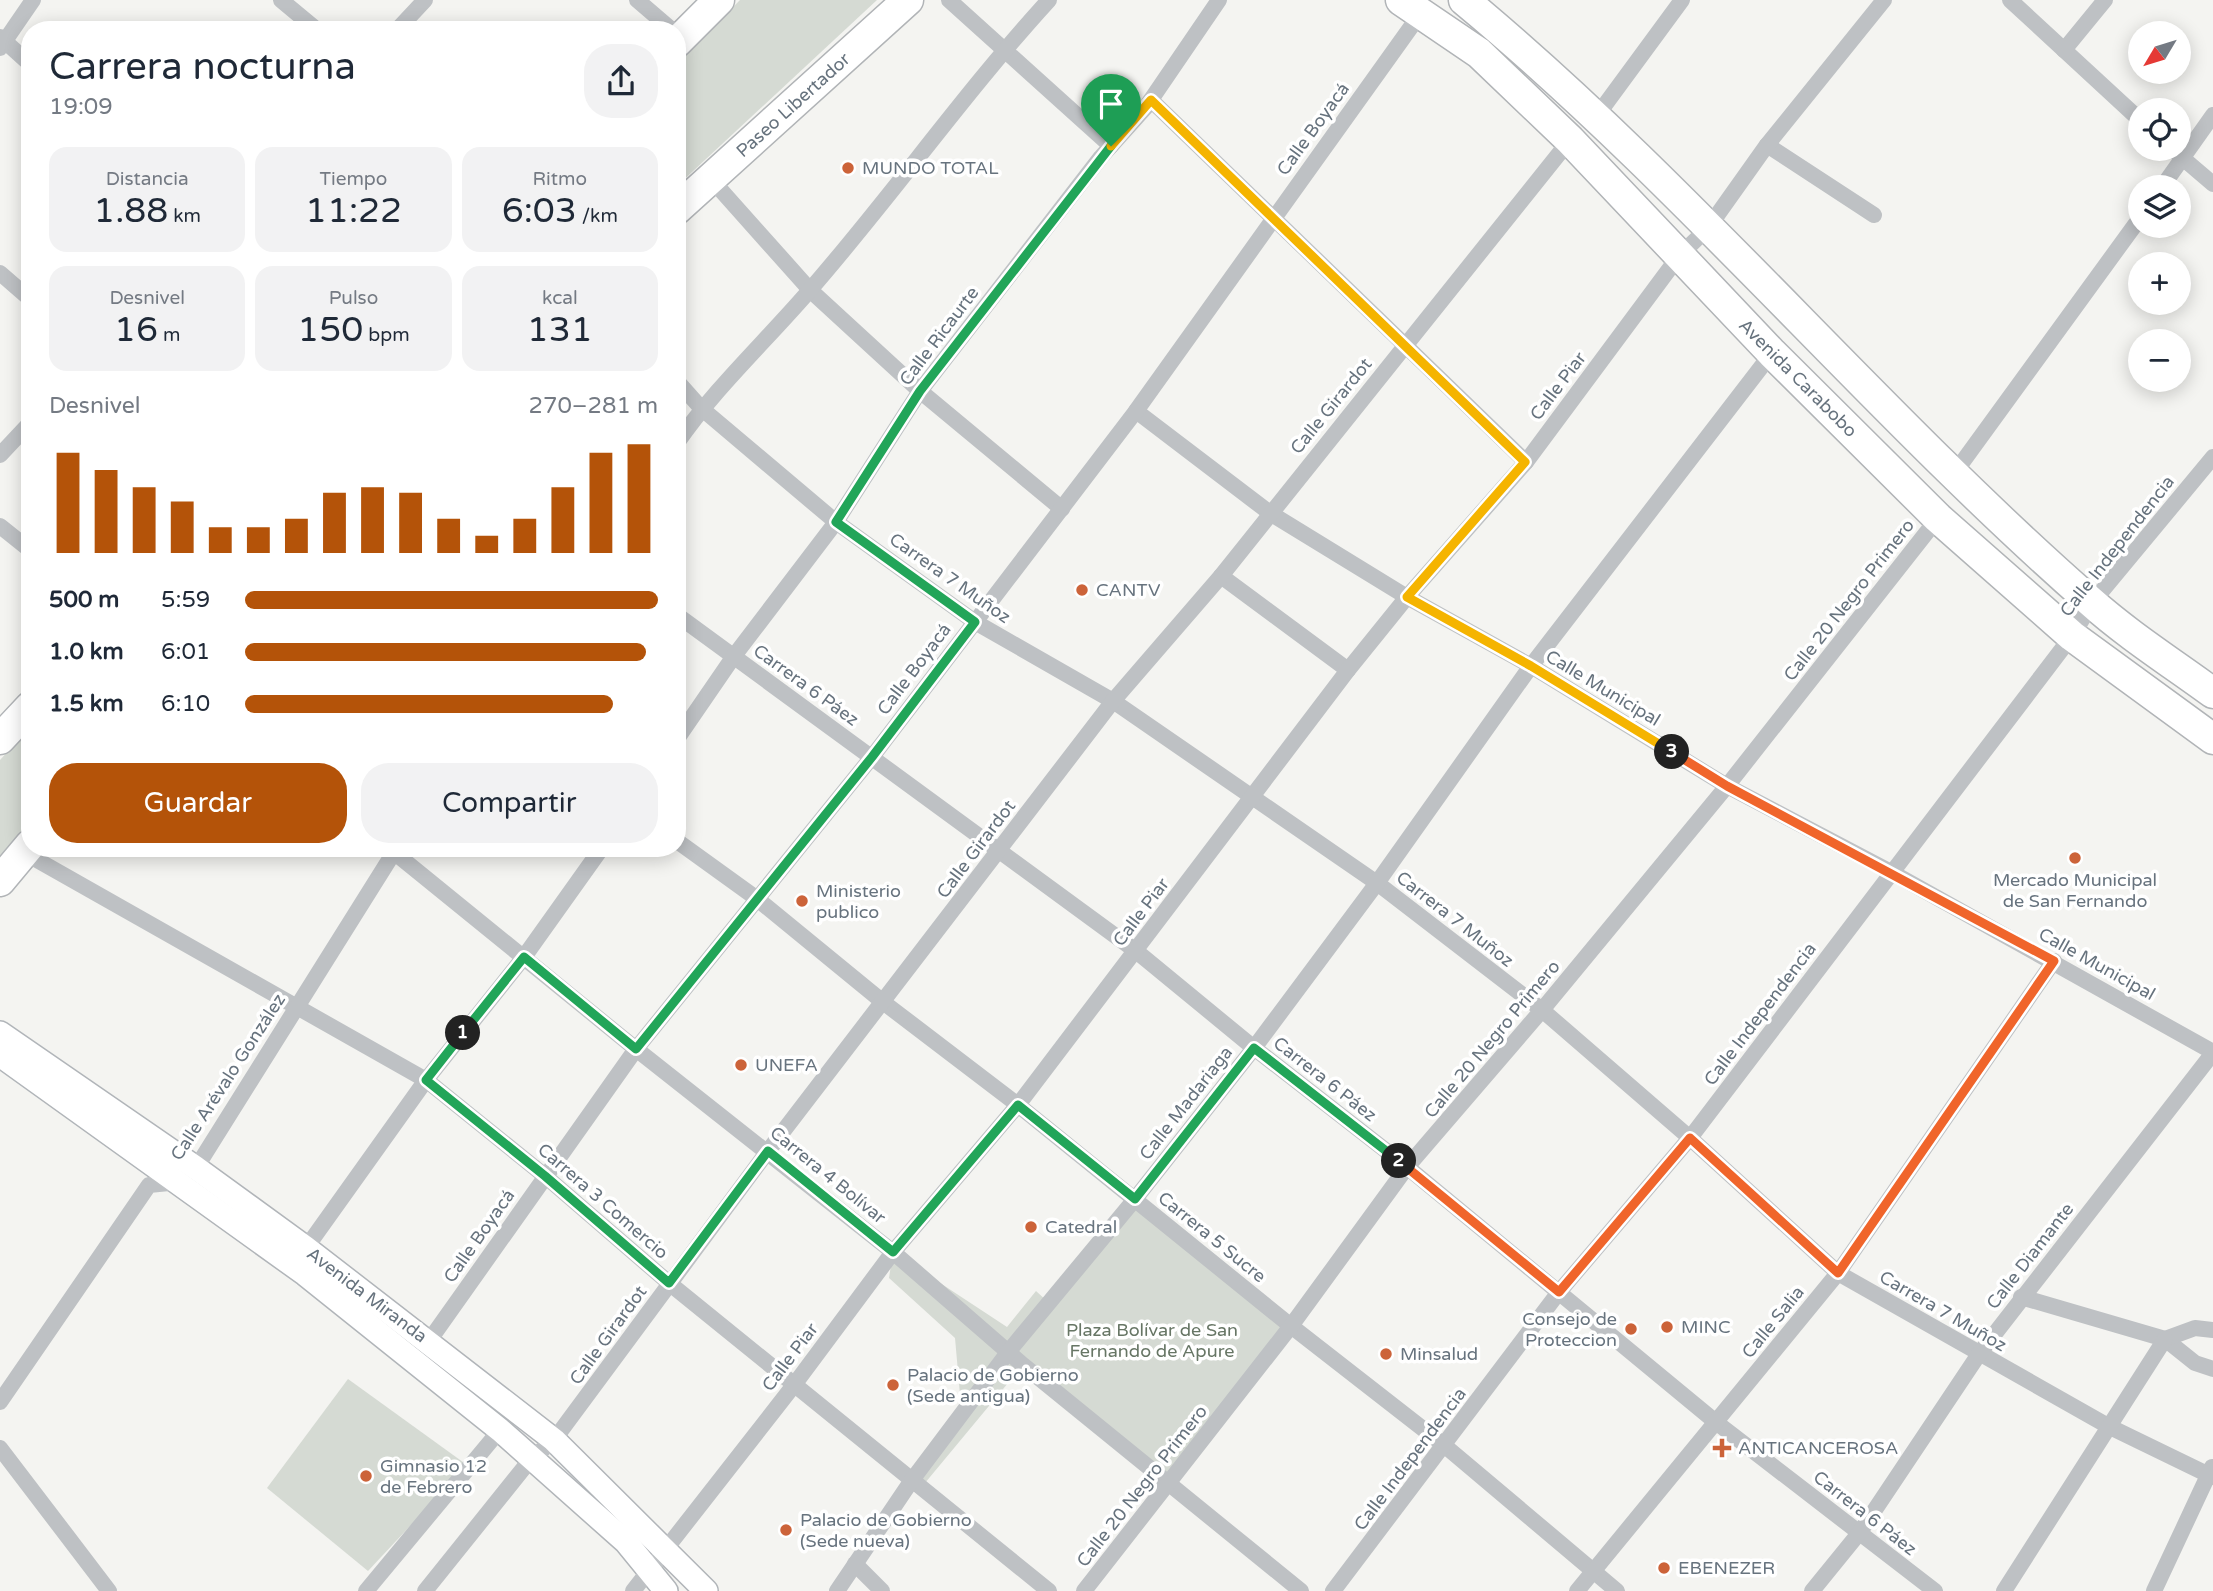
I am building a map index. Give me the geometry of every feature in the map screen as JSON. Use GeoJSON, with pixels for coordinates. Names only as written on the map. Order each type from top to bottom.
{"type":"FeatureCollection","features":[{"type":"Feature","properties":{"kind":"highway"},"geometry":{"type":"LineString","coordinates":[[686,28],[719,0]]}},
{"type":"Feature","properties":{"kind":"highway","name":"Paseo Libertador"},"geometry":{"type":"LineString","coordinates":[[686,201],[908,0]]}},
{"type":"Feature","properties":{"kind":"highway"},"geometry":{"type":"LineString","coordinates":[[1464,0],[1521,47],[1597,117],[1953,475],[2092,603],[2213,693]]}},
{"type":"Feature","properties":{"kind":"highway","name":"Avenida Carabobo"},"geometry":{"type":"LineString","coordinates":[[1410,6],[1479,53],[1570,139],[1772,353],[1938,519],[2072,636],[2213,739]]}},
{"type":"Feature","properties":{"kind":"highway"},"geometry":{"type":"LineString","coordinates":[[0,739],[21,716]]}},
{"type":"Feature","properties":{"kind":"highway"},"geometry":{"type":"LineString","coordinates":[[0,881],[21,854]]}},
{"type":"Feature","properties":{"kind":"main road","name":"Avenida Miranda"},"geometry":{"type":"LineString","coordinates":[[0,1033],[188,1175],[305,1274],[500,1430],[626,1542],[666,1591]]}},
{"type":"Feature","properties":{"kind":"main road","name":"Avenida Miranda"},"geometry":{"type":"LineString","coordinates":[[0,1055],[306,1248],[429,1341],[554,1440],[706,1591]]}},
{"type":"Feature","properties":{"kind":"street"},"geometry":{"type":"LineString","coordinates":[[21,57],[2,42],[33,0]]}},
{"type":"Feature","properties":{"kind":"street"},"geometry":{"type":"LineString","coordinates":[[281,0],[306,21]]}},
{"type":"Feature","properties":{"kind":"street"},"geometry":{"type":"LineString","coordinates":[[405,21],[425,0]]}},
{"type":"Feature","properties":{"kind":"street"},"geometry":{"type":"LineString","coordinates":[[637,0],[660,21]]}},
{"type":"Feature","properties":{"kind":"street"},"geometry":{"type":"LineString","coordinates":[[949,0],[1111,146]]}},
{"type":"Feature","properties":{"kind":"street"},"geometry":{"type":"LineString","coordinates":[[686,430],[701,408],[810,290],[1003,51],[1049,0]]}},
{"type":"Feature","properties":{"kind":"street","name":"Calle Ricaurte"},"geometry":{"type":"LineString","coordinates":[[686,726],[734,656],[836,522],[920,391],[1111,146],[1151,100],[1219,0]]}},
{"type":"Feature","properties":{"kind":"street"},"geometry":{"type":"LineString","coordinates":[[1597,117],[1682,0]]}},
{"type":"Feature","properties":{"kind":"street","name":"Calle Piar"},"geometry":{"type":"LineString","coordinates":[[633,1591],[794,1385],[893,1252],[1018,1105],[1348,670],[1407,597],[1525,462],[1679,256],[1708,228],[1767,145],[1884,0]]}},
{"type":"Feature","properties":{"kind":"street"},"geometry":{"type":"LineString","coordinates":[[2010,0],[2128,109]]}},
{"type":"Feature","properties":{"kind":"street"},"geometry":{"type":"LineString","coordinates":[[2064,50],[2105,0]]}},
{"type":"Feature","properties":{"kind":"street","name":"Calle Boyacá"},"geometry":{"type":"LineString","coordinates":[[429,1341],[636,1049],[872,757],[1136,411],[1274,218],[1410,6]]}},
{"type":"Feature","properties":{"kind":"street"},"geometry":{"type":"LineString","coordinates":[[1151,100],[1525,462]]}},
{"type":"Feature","properties":{"kind":"street"},"geometry":{"type":"LineString","coordinates":[[2191,139],[2213,115]]}},
{"type":"Feature","properties":{"kind":"street","name":"Calle Girardot"},"geometry":{"type":"LineString","coordinates":[[425,1591],[531,1459],[554,1440],[768,1151],[1114,701],[1221,576],[1570,139]]}},
{"type":"Feature","properties":{"kind":"street"},"geometry":{"type":"LineString","coordinates":[[1767,145],[1874,215]]}},
{"type":"Feature","properties":{"kind":"street"},"geometry":{"type":"LineString","coordinates":[[2185,161],[2213,184]]}},
{"type":"Feature","properties":{"kind":"street"},"geometry":{"type":"LineString","coordinates":[[710,180],[810,290],[920,391],[1062,509]]}},
{"type":"Feature","properties":{"kind":"street"},"geometry":{"type":"LineString","coordinates":[[1953,475],[2128,234]]}},
{"type":"Feature","properties":{"kind":"street"},"geometry":{"type":"LineString","coordinates":[[0,273],[21,291]]}},
{"type":"Feature","properties":{"kind":"street","name":"Calle Madariaga"},"geometry":{"type":"LineString","coordinates":[[837,1591],[912,1480],[1009,1352],[1254,1048],[1377,883],[1531,666],[1772,353]]}},
{"type":"Feature","properties":{"kind":"street","name":"Carrera 7 Muñoz"},"geometry":{"type":"LineString","coordinates":[[686,391],[701,408],[836,522],[975,622],[1114,701],[1377,883],[1542,1010],[1690,1138],[1838,1273],[2108,1426],[2211,1472]]}},
{"type":"Feature","properties":{"kind":"street","name":"Calle Municipal"},"geometry":{"type":"LineString","coordinates":[[1136,411],[1270,513],[1407,597],[1531,666],[1727,786],[2054,961],[2213,1053]]}},
{"type":"Feature","properties":{"kind":"street"},"geometry":{"type":"LineString","coordinates":[[0,455],[21,433]]}},
{"type":"Feature","properties":{"kind":"street","name":"Calle Independencia"},"geometry":{"type":"LineString","coordinates":[[1334,1591],[1559,1292],[1690,1138],[2072,636],[2092,603],[2213,457]]}},
{"type":"Feature","properties":{"kind":"street","name":"Calle 20 Negro Primero"},"geometry":{"type":"LineString","coordinates":[[1084,1591],[1291,1326],[1408,1167],[1727,786],[1938,519]]}},
{"type":"Feature","properties":{"kind":"street"},"geometry":{"type":"LineString","coordinates":[[0,526],[21,543]]}},
{"type":"Feature","properties":{"kind":"street"},"geometry":{"type":"LineString","coordinates":[[1221,576],[1348,670]]}},
{"type":"Feature","properties":{"kind":"street","name":"Carrera 6 Páez"},"geometry":{"type":"LineString","coordinates":[[686,621],[1136,951],[1254,1048],[1408,1167],[1717,1423],[1935,1591]]}},
{"type":"Feature","properties":{"kind":"street","name":"Carrera 5 Sucre"},"geometry":{"type":"LineString","coordinates":[[686,847],[756,898],[883,1002],[1018,1105],[1291,1326],[1445,1446],[1617,1591]]}},
{"type":"Feature","properties":{"kind":"street","name":"Carrera 3 Comercio"},"geometry":{"type":"LineString","coordinates":[[41,857],[296,1008],[426,1080],[545,1176],[669,1283],[1049,1591]]}},
{"type":"Feature","properties":{"kind":"street","name":"Calle Arévalo González"},"geometry":{"type":"LineString","coordinates":[[0,1402],[149,1185],[188,1175],[296,1008],[389,857]]}},
{"type":"Feature","properties":{"kind":"street","name":"Carrera 4 Bolívar"},"geometry":{"type":"LineString","coordinates":[[402,857],[636,1049],[893,1252],[1009,1352],[1301,1591]]}},
{"type":"Feature","properties":{"kind":"street"},"geometry":{"type":"LineString","coordinates":[[306,1248],[426,1080],[524,957],[595,857]]}},
{"type":"Feature","properties":{"kind":"street","name":"Calle Salia"},"geometry":{"type":"LineString","coordinates":[[1577,1591],[1838,1273],[2054,961]]}},
{"type":"Feature","properties":{"kind":"street","name":"Calle Diamante"},"geometry":{"type":"LineString","coordinates":[[1812,1591],[1860,1532],[1979,1354],[2021,1297],[2213,1053]]}},
{"type":"Feature","properties":{"kind":"street"},"geometry":{"type":"LineString","coordinates":[[2021,1297],[2165,1339],[2195,1363],[2213,1369]]}},
{"type":"Feature","properties":{"kind":"street"},"geometry":{"type":"LineString","coordinates":[[2004,1591],[2165,1339],[2195,1328],[2213,1330]]}},
{"type":"Feature","properties":{"kind":"street"},"geometry":{"type":"LineString","coordinates":[[366,1591],[500,1430]]}},
{"type":"Feature","properties":{"kind":"street"},"geometry":{"type":"LineString","coordinates":[[0,1448],[110,1591]]}},
{"type":"Feature","properties":{"kind":"street"},"geometry":{"type":"LineString","coordinates":[[2154,1591],[2211,1472]]}},
{"type":"Feature","properties":{"kind":"street"},"geometry":{"type":"LineString","coordinates":[[855,1564],[882,1591]]}},
{"type":"Feature","properties":{"kind":"green space"},"geometry":{"type":"Polygon","coordinates":[[[740,0],[877,0],[686,178],[686,55],[740,0]]]}},
{"type":"Feature","properties":{"kind":"green space"},"geometry":{"type":"Polygon","coordinates":[[[21,737],[21,833],[0,856],[0,760],[21,737]]]}},
{"type":"Feature","properties":{"kind":"green space","name":"Plaza Bolívar de San Fernando de Apure"},"geometry":{"type":"Polygon","coordinates":[[[1135,1199],[1291,1326],[1169,1482],[1023,1365],[925,1483],[912,1473],[961,1406],[955,1338],[889,1278],[893,1252],[1007,1327],[1036,1291],[1048,1302],[1135,1199]]]}},
{"type":"Feature","properties":{"kind":"green space","name":"Gimnasio 12 de Febrero"},"geometry":{"type":"Polygon","coordinates":[[[348,1379],[467,1465],[368,1571],[267,1488],[348,1379]]]}},
{"type":"Feature","properties":{"kind":"place","name":"MUNDO TOTAL"},"geometry":{"type":"Point","coordinates":[848,168]}},
{"type":"Feature","properties":{"kind":"place","name":"CANTV"},"geometry":{"type":"Point","coordinates":[1082,590]}},
{"type":"Feature","properties":{"kind":"place","name":"Mercado Municipal de San Fernando"},"geometry":{"type":"Point","coordinates":[2075,858]}},
{"type":"Feature","properties":{"kind":"place","name":"Ministerio publico"},"geometry":{"type":"Point","coordinates":[802,901]}},
{"type":"Feature","properties":{"kind":"place","name":"UNEFA"},"geometry":{"type":"Point","coordinates":[741,1065]}},
{"type":"Feature","properties":{"kind":"place","name":"Catedral"},"geometry":{"type":"Point","coordinates":[1031,1227]}},
{"type":"Feature","properties":{"kind":"place","name":"MINC"},"geometry":{"type":"Point","coordinates":[1667,1327]}},
{"type":"Feature","properties":{"kind":"place","name":"Consejo de Proteccion"},"geometry":{"type":"Point","coordinates":[1631,1329]}},
{"type":"Feature","properties":{"kind":"place","name":"Minsalud"},"geometry":{"type":"Point","coordinates":[1386,1354]}},
{"type":"Feature","properties":{"kind":"place","name":"Palacio de Gobierno (Sede antigua)"},"geometry":{"type":"Point","coordinates":[893,1385]}},
{"type":"Feature","properties":{"kind":"place","name":"ANTICANCEROSA"},"geometry":{"type":"Point","coordinates":[1722,1448]}},
{"type":"Feature","properties":{"kind":"place","name":"Gimnasio 12 de Febrero"},"geometry":{"type":"Point","coordinates":[366,1476]}},
{"type":"Feature","properties":{"kind":"place","name":"Palacio de Gobierno (Sede nueva)"},"geometry":{"type":"Point","coordinates":[786,1530]}},
{"type":"Feature","properties":{"kind":"place","name":"EBENEZER"},"geometry":{"type":"Point","coordinates":[1664,1568]}},
{"type":"Feature","properties":{"kind":"route"},"geometry":{"type":"LineString","coordinates":[[1151,100],[1525,462],[1407,597],[1531,666],[1727,786],[2054,961],[1838,1273],[1690,1138],[1559,1292],[1408,1167],[1254,1048],[1135,1199],[1018,1105],[893,1252],[768,1151],[669,1283],[545,1176],[426,1080],[524,957],[636,1049],[872,757],[975,622],[836,522],[920,391],[1111,146],[1151,100]]}}]}
